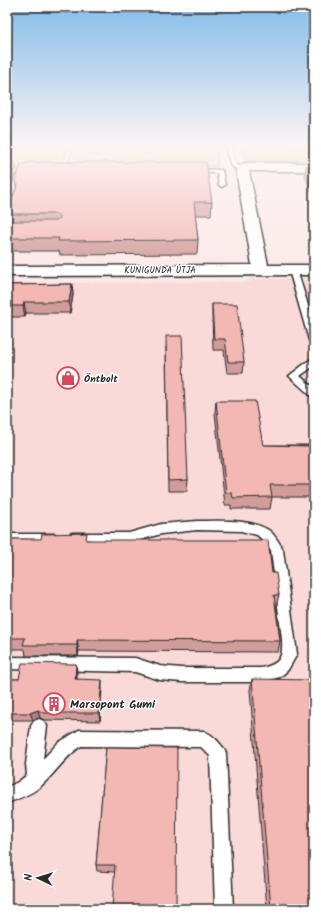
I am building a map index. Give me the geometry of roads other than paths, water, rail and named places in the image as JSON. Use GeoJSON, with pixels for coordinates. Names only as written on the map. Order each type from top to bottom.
{"type":"FeatureCollection","features":[{"type":"Feature","properties":{"kind":"street"},"geometry":{"type":"LineString","coordinates":[[247,190],[261,270]]}},
{"type":"Feature","properties":{"kind":"street","name":"KUNIGUNDA ÚTJA"},"geometry":{"type":"LineString","coordinates":[[7,271],[314,270]]}},
{"type":"Feature","properties":{"kind":"lane"},"geometry":{"type":"LineString","coordinates":[[9,193],[15,196],[12,202]]}},
{"type":"Feature","properties":{"kind":"lane"},"geometry":{"type":"LineString","coordinates":[[293,270],[311,318],[314,340]]}},
{"type":"Feature","properties":{"kind":"lane"},"geometry":{"type":"LineString","coordinates":[[314,361],[294,376],[314,393]]}},
{"type":"Feature","properties":{"kind":"lane"},"geometry":{"type":"LineString","coordinates":[[7,538],[138,537],[178,526],[232,526],[261,532],[271,539],[278,550],[290,639],[290,654],[283,665],[275,672],[261,675],[181,675],[160,673],[135,665],[7,663]]}},
{"type":"Feature","properties":{"kind":"lane"},"geometry":{"type":"LineString","coordinates":[[35,780],[34,764],[39,726]]}},
{"type":"Feature","properties":{"kind":"lane"},"geometry":{"type":"LineString","coordinates":[[7,795],[16,793],[35,780],[63,749],[79,738],[204,739],[218,753],[224,909]]}},
{"type":"Feature","properties":{"kind":"place","name":"Öntbolt"},"geometry":{"type":"Point","coordinates":[68,378]}},
{"type":"Feature","properties":{"kind":"place","name":"Marsopont Gumi"},"geometry":{"type":"Point","coordinates":[54,704]}}]}
